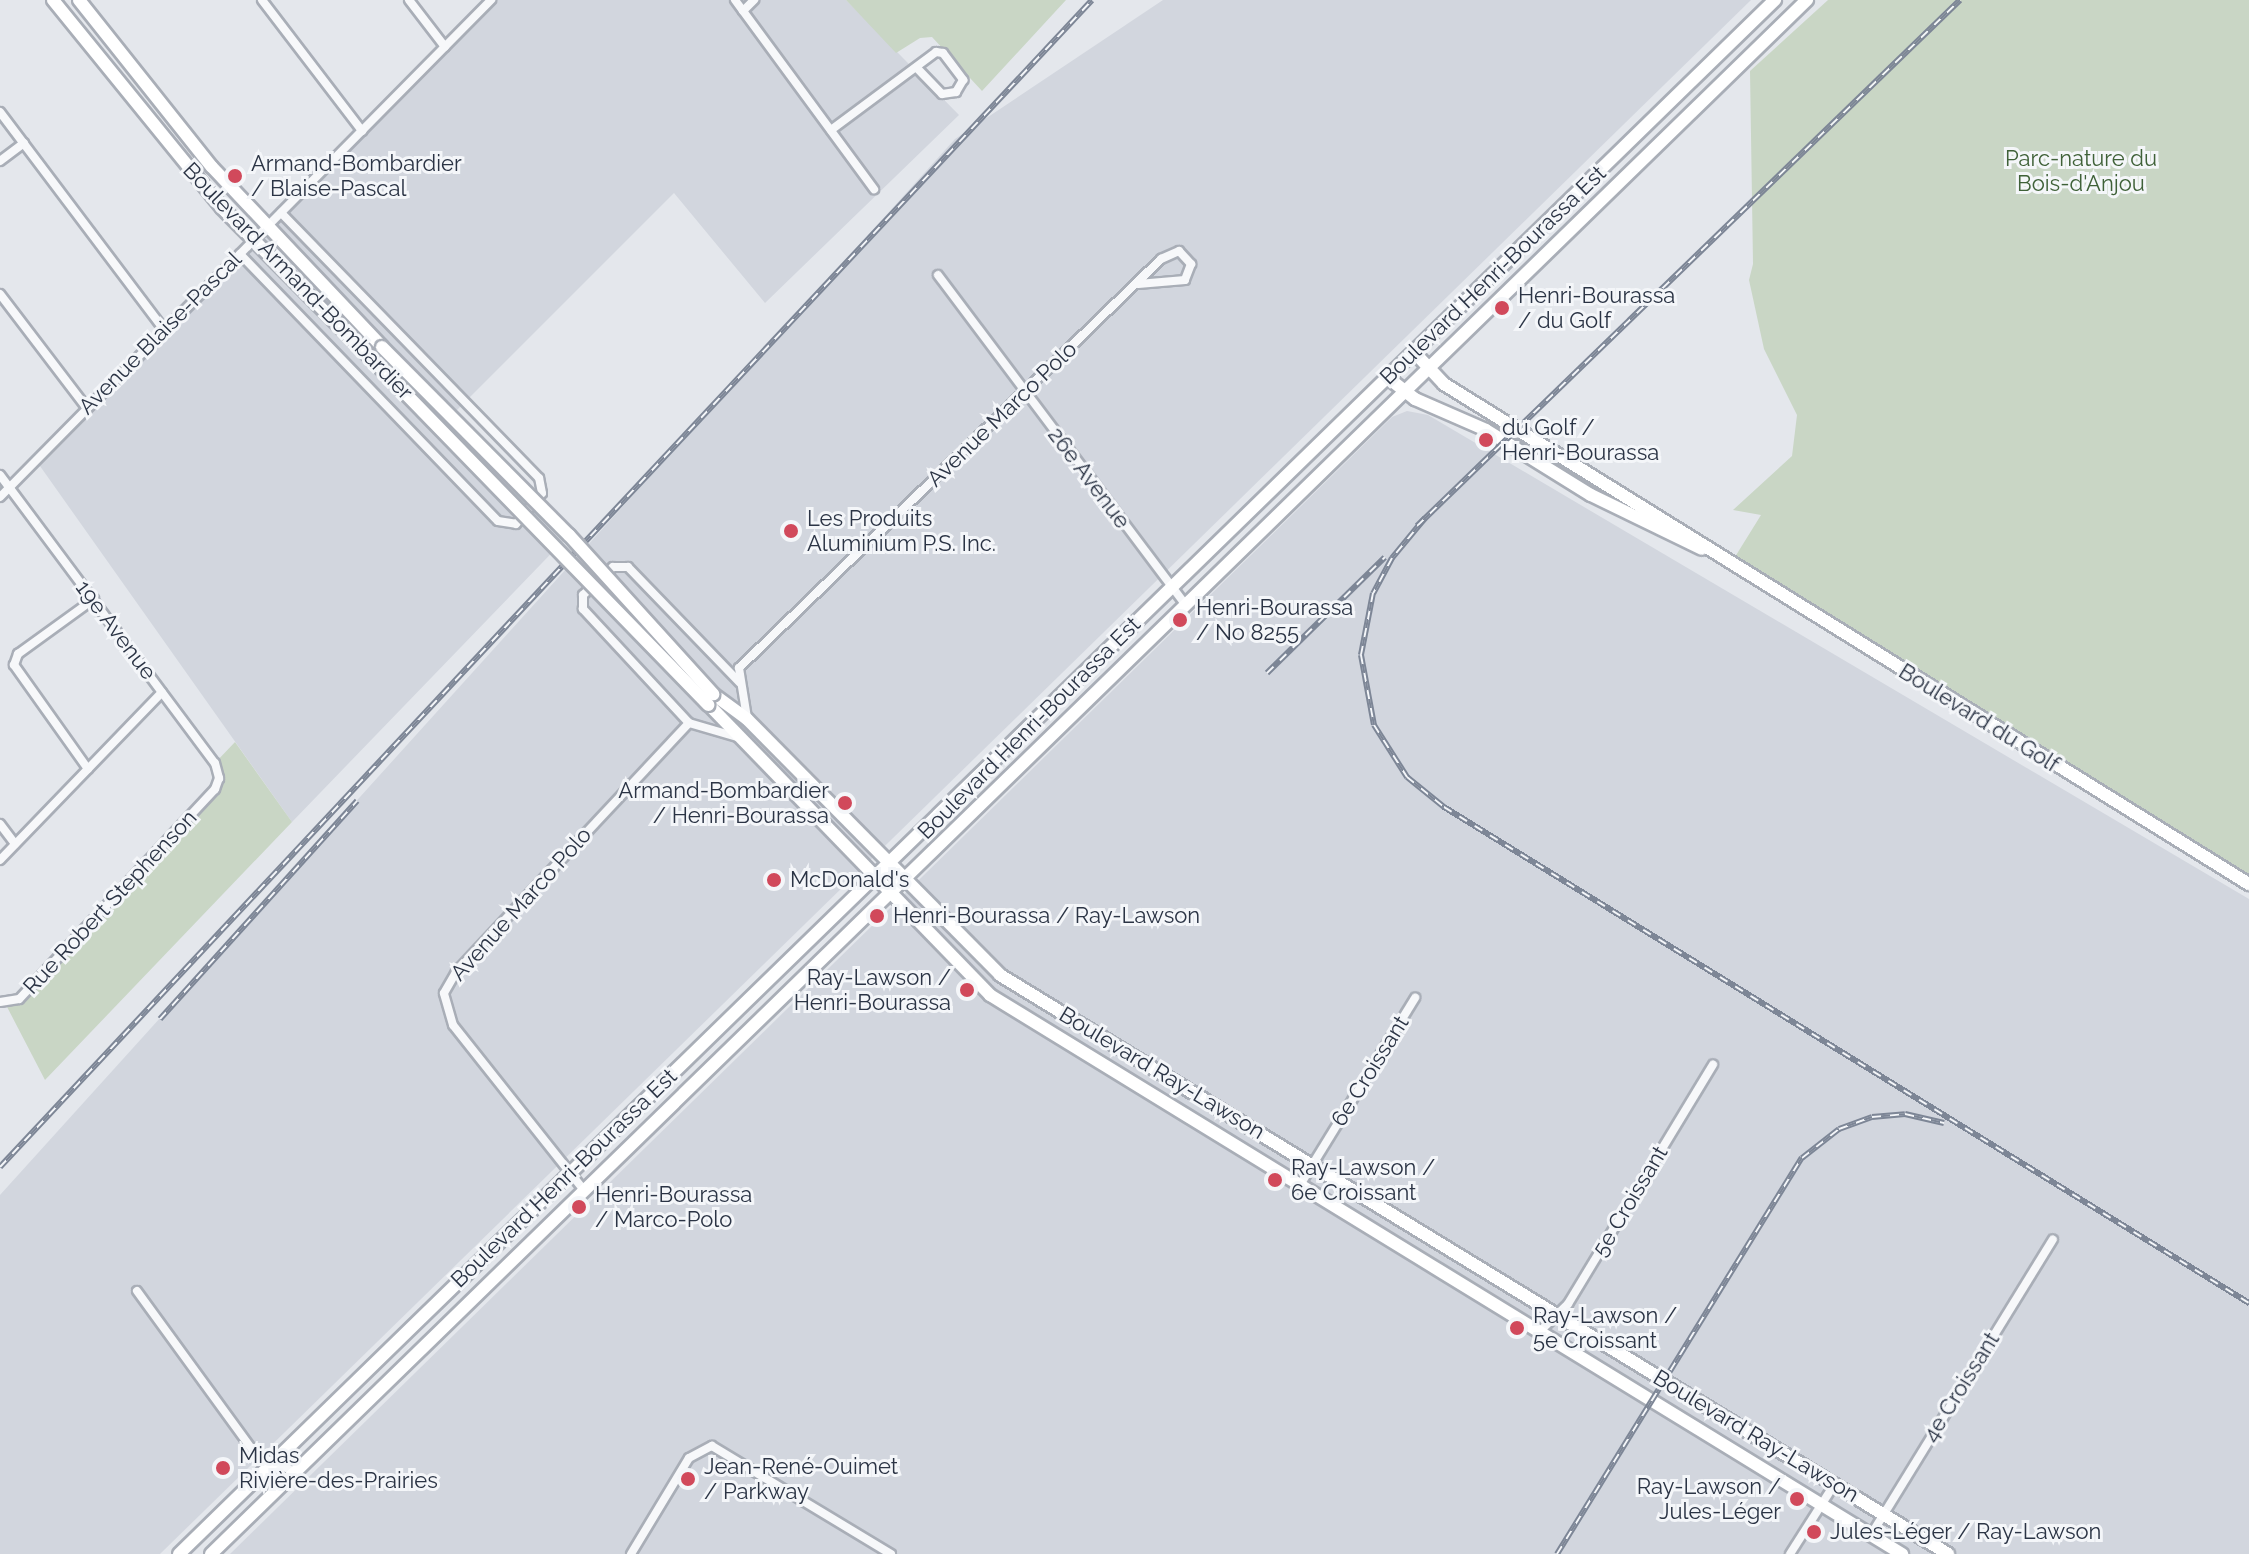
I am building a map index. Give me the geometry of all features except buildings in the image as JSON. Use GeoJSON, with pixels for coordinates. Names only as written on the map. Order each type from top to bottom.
{"type":"FeatureCollection","features":[{"type":"Feature","properties":{"kind":"street","name":"Boulevard Armand-Bombardier"},"geometry":{"type":"LineString","coordinates":[[53,0],[184,163],[254,240],[711,699],[747,719],[891,864]]}},
{"type":"Feature","properties":{"kind":"street","name":"Boulevard Armand-Bombardier"},"geometry":{"type":"LineString","coordinates":[[79,0],[212,167],[382,347],[569,535],[711,699],[739,737],[875,878]]}},
{"type":"Feature","properties":{"kind":"street"},"geometry":{"type":"LineString","coordinates":[[262,0],[362,131]]}},
{"type":"Feature","properties":{"kind":"street"},"geometry":{"type":"LineString","coordinates":[[409,0],[445,47]]}},
{"type":"Feature","properties":{"kind":"street","name":"Avenue Blaise-Pascal"},"geometry":{"type":"LineString","coordinates":[[0,497],[491,0]]}},
{"type":"Feature","properties":{"kind":"street"},"geometry":{"type":"LineString","coordinates":[[735,0],[874,189]]}},
{"type":"Feature","properties":{"kind":"street"},"geometry":{"type":"LineString","coordinates":[[743,11],[754,0]]}},
{"type":"Feature","properties":{"kind":"street","name":"Boulevard Henri-Bourassa Est"},"geometry":{"type":"LineString","coordinates":[[179,1554],[572,1175],[1170,587],[1415,353],[1775,0]]}},
{"type":"Feature","properties":{"kind":"street","name":"Boulevard Henri-Bourassa Est"},"geometry":{"type":"LineString","coordinates":[[211,1554],[1184,603],[1807,0]]}},
{"type":"Feature","properties":{"kind":"street"},"geometry":{"type":"LineString","coordinates":[[831,130],[916,67],[943,53],[963,80],[956,92],[942,94],[916,67]]}},
{"type":"Feature","properties":{"kind":"street"},"geometry":{"type":"LineString","coordinates":[[0,112],[164,330]]}},
{"type":"Feature","properties":{"kind":"street"},"geometry":{"type":"LineString","coordinates":[[0,161],[24,143]]}},
{"type":"Feature","properties":{"kind":"street","name":"Boulevard Armand-Bombardier"},"geometry":{"type":"LineString","coordinates":[[240,254],[498,521],[516,524],[542,493],[539,478],[281,213]]}},
{"type":"Feature","properties":{"kind":"street","name":"Avenue Marco Polo"},"geometry":{"type":"LineString","coordinates":[[741,684],[739,668],[1024,390],[1170,253],[1187,255],[1191,273],[1185,280],[1138,284]]}},
{"type":"Feature","properties":{"kind":"street","name":"26e Avenue"},"geometry":{"type":"LineString","coordinates":[[938,275],[1184,603]]}},
{"type":"Feature","properties":{"kind":"street"},"geometry":{"type":"LineString","coordinates":[[0,294],[86,407]]}},
{"type":"Feature","properties":{"kind":"street","name":"Boulevard du Golf"},"geometry":{"type":"LineString","coordinates":[[1415,353],[1444,384],[1652,510],[1709,552],[2249,884]]}},
{"type":"Feature","properties":{"kind":"street","name":"Boulevard du Golf"},"geometry":{"type":"LineString","coordinates":[[1387,377],[1404,390],[1486,430],[1591,495],[1709,552]]}},
{"type":"Feature","properties":{"kind":"street","name":"19e Avenue"},"geometry":{"type":"LineString","coordinates":[[0,475],[215,763],[215,789]]}},
{"type":"Feature","properties":{"kind":"street"},"geometry":{"type":"LineString","coordinates":[[739,737],[689,723],[583,609],[583,595],[613,567],[628,567],[741,684],[747,719]]}},
{"type":"Feature","properties":{"kind":"street"},"geometry":{"type":"LineString","coordinates":[[88,769],[14,665],[18,654],[94,599]]}},
{"type":"Feature","properties":{"kind":"street"},"geometry":{"type":"LineString","coordinates":[[0,860],[162,692]]}},
{"type":"Feature","properties":{"kind":"street","name":"Avenue Marco Polo"},"geometry":{"type":"LineString","coordinates":[[572,1175],[453,1025],[444,993],[456,972],[689,723]]}},
{"type":"Feature","properties":{"kind":"street","name":"Rue Robert Stephenson"},"geometry":{"type":"LineString","coordinates":[[0,1002],[19,999],[215,789]]}},
{"type":"Feature","properties":{"kind":"street"},"geometry":{"type":"LineString","coordinates":[[0,824],[15,844]]}},
{"type":"Feature","properties":{"kind":"street","name":"Boulevard Ray-Lawson"},"geometry":{"type":"LineString","coordinates":[[891,864],[1000,975],[1948,1554]]}},
{"type":"Feature","properties":{"kind":"street","name":"Boulevard Ray-Lawson"},"geometry":{"type":"LineString","coordinates":[[875,878],[990,995],[1902,1554]]}},
{"type":"Feature","properties":{"kind":"street","name":"6e Croissant"},"geometry":{"type":"LineString","coordinates":[[1300,1185],[1415,998]]}},
{"type":"Feature","properties":{"kind":"street","name":"5e Croissant"},"geometry":{"type":"LineString","coordinates":[[1539,1332],[1556,1315],[1713,1065]]}},
{"type":"Feature","properties":{"kind":"street"},"geometry":{"type":"LineString","coordinates":[[1264,1163],[1276,1142]]}},
{"type":"Feature","properties":{"kind":"street"},"geometry":{"type":"LineString","coordinates":[[572,1175],[583,1189]]}},
{"type":"Feature","properties":{"kind":"street","name":"4e Croissant"},"geometry":{"type":"LineString","coordinates":[[1871,1535],[2053,1239]]}},
{"type":"Feature","properties":{"kind":"street"},"geometry":{"type":"LineString","coordinates":[[137,1291],[256,1455],[293,1471]]}},
{"type":"Feature","properties":{"kind":"street"},"geometry":{"type":"LineString","coordinates":[[631,1554],[689,1458],[712,1446],[891,1554]]}},
{"type":"Feature","properties":{"kind":"street"},"geometry":{"type":"LineString","coordinates":[[1790,1554],[1834,1485]]}},
{"type":"Feature","properties":{"kind":"shaded area"},"geometry":{"type":"Polygon","coordinates":[[[489,0],[734,0],[743,11],[754,0],[846,0],[959,115],[765,303],[674,193],[451,416],[569,535],[292,822],[35,459],[203,292],[257,229],[489,0]]]}},
{"type":"Feature","properties":{"kind":"shaded area"},"geometry":{"type":"Polygon","coordinates":[[[1163,0],[1751,0],[160,1554],[0,1554],[0,1195],[955,139],[1163,0]]]}},
{"type":"Feature","properties":{"kind":"shaded area"},"geometry":{"type":"Polygon","coordinates":[[[1407,411],[1428,415],[2249,899],[2249,1554],[230,1554],[1392,417],[1407,411]]]}},
{"type":"Feature","properties":{"kind":"green space"},"geometry":{"type":"Polygon","coordinates":[[[846,0],[1066,0],[982,91],[932,37],[920,38],[896,53],[846,0]]]}},
{"type":"Feature","properties":{"kind":"green space","name":"Parc-nature du Bois-d'Anjou"},"geometry":{"type":"Polygon","coordinates":[[[1828,0],[2249,0],[2249,884],[1730,565],[1761,515],[1733,510],[1792,456],[1797,415],[1764,349],[1749,280],[1753,264],[1750,71],[1828,0]]]}},
{"type":"Feature","properties":{"kind":"green space"},"geometry":{"type":"Polygon","coordinates":[[[235,742],[292,822],[45,1080],[5,1003],[13,1002],[215,789],[215,763],[235,742]]]}},
{"type":"Feature","properties":{"kind":"railway"},"geometry":{"type":"LineString","coordinates":[[0,1167],[1092,0]]}},
{"type":"Feature","properties":{"kind":"railway"},"geometry":{"type":"LineString","coordinates":[[1417,526],[1960,0]]}},
{"type":"Feature","properties":{"kind":"railway"},"geometry":{"type":"LineString","coordinates":[[1425,518],[1392,558],[1373,593],[1361,655],[1374,725],[1407,777],[1444,807],[2249,1303]]}},
{"type":"Feature","properties":{"kind":"railway"},"geometry":{"type":"LineString","coordinates":[[1267,673],[1385,557]]}},
{"type":"Feature","properties":{"kind":"railway"},"geometry":{"type":"LineString","coordinates":[[160,1019],[357,801]]}},
{"type":"Feature","properties":{"kind":"railway"},"geometry":{"type":"LineString","coordinates":[[1557,1554],[1802,1158],[1839,1129],[1872,1117],[1905,1114],[1944,1123]]}},
{"type":"Feature","properties":{"kind":"place","name":"Armand-Bombardier / Blaise-Pascal"},"geometry":{"type":"Point","coordinates":[235,176]}},
{"type":"Feature","properties":{"kind":"place","name":"Henri-Bourassa / du Golf"},"geometry":{"type":"Point","coordinates":[1502,308]}},
{"type":"Feature","properties":{"kind":"place","name":"du Golf / Henri-Bourassa"},"geometry":{"type":"Point","coordinates":[1486,440]}},
{"type":"Feature","properties":{"kind":"place","name":"Les Produits Aluminium P.S. Inc."},"geometry":{"type":"Point","coordinates":[791,531]}},
{"type":"Feature","properties":{"kind":"place","name":"Henri-Bourassa / No 8255"},"geometry":{"type":"Point","coordinates":[1180,620]}},
{"type":"Feature","properties":{"kind":"place","name":"Armand-Bombardier / Henri-Bourassa"},"geometry":{"type":"Point","coordinates":[845,803]}},
{"type":"Feature","properties":{"kind":"place","name":"McDonald's"},"geometry":{"type":"Point","coordinates":[774,880]}},
{"type":"Feature","properties":{"kind":"place","name":"Henri-Bourassa / Ray-Lawson"},"geometry":{"type":"Point","coordinates":[877,916]}},
{"type":"Feature","properties":{"kind":"place","name":"Ray-Lawson / Henri-Bourassa"},"geometry":{"type":"Point","coordinates":[967,990]}},
{"type":"Feature","properties":{"kind":"place","name":"Ray-Lawson / 6e Croissant"},"geometry":{"type":"Point","coordinates":[1275,1180]}},
{"type":"Feature","properties":{"kind":"place","name":"Henri-Bourassa / Marco-Polo"},"geometry":{"type":"Point","coordinates":[579,1207]}},
{"type":"Feature","properties":{"kind":"place","name":"Ray-Lawson / 5e Croissant"},"geometry":{"type":"Point","coordinates":[1517,1328]}},
{"type":"Feature","properties":{"kind":"place","name":"Midas Rivière-des-Prairies"},"geometry":{"type":"Point","coordinates":[223,1468]}},
{"type":"Feature","properties":{"kind":"place","name":"Jean-René-Ouimet / Parkway"},"geometry":{"type":"Point","coordinates":[688,1479]}},
{"type":"Feature","properties":{"kind":"place","name":"Ray-Lawson / Jules-Léger"},"geometry":{"type":"Point","coordinates":[1797,1499]}},
{"type":"Feature","properties":{"kind":"place","name":"Jules-Léger / Ray-Lawson"},"geometry":{"type":"Point","coordinates":[1814,1532]}}]}
